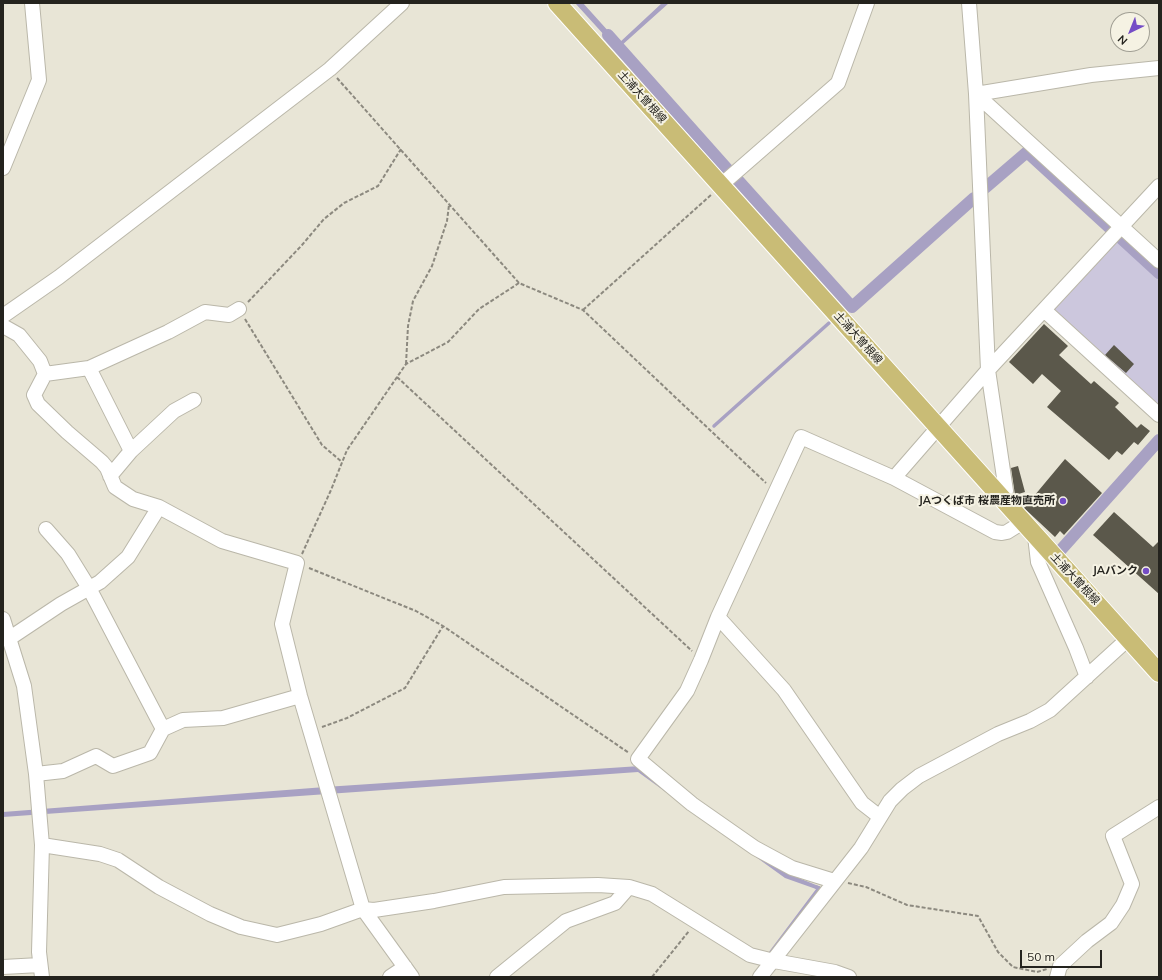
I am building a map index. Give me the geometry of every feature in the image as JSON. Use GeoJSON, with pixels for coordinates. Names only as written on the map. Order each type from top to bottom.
{"type":"FeatureCollection","features":[{"type":"Feature","properties":{"kind":"main road","name":"土浦大曽根線"},"geometry":{"type":"LineString","coordinates":[[557,3],[1159,673]]}},
{"type":"Feature","properties":{"kind":"street"},"geometry":{"type":"LineString","coordinates":[[3,168],[40,80],[32,3]]}},
{"type":"Feature","properties":{"kind":"street"},"geometry":{"type":"LineString","coordinates":[[3,316],[59,277],[330,69],[402,3]]}},
{"type":"Feature","properties":{"kind":"street"},"geometry":{"type":"LineString","coordinates":[[722,186],[838,83],[867,3]]}},
{"type":"Feature","properties":{"kind":"street"},"geometry":{"type":"LineString","coordinates":[[969,3],[976,94],[988,370],[1006,491]]}},
{"type":"Feature","properties":{"kind":"street"},"geometry":{"type":"LineString","coordinates":[[976,94],[1091,75],[1159,68]]}},
{"type":"Feature","properties":{"kind":"street"},"geometry":{"type":"LineString","coordinates":[[976,94],[1159,261]]}},
{"type":"Feature","properties":{"kind":"street"},"geometry":{"type":"LineString","coordinates":[[894,478],[988,370],[1159,186]]}},
{"type":"Feature","properties":{"kind":"street"},"geometry":{"type":"LineString","coordinates":[[45,374],[89,368],[168,332],[205,312],[229,315],[239,309]]}},
{"type":"Feature","properties":{"kind":"street"},"geometry":{"type":"LineString","coordinates":[[1044,310],[1159,415]]}},
{"type":"Feature","properties":{"kind":"street"},"geometry":{"type":"LineString","coordinates":[[3,326],[19,335],[40,361],[45,374],[34,395],[38,404],[67,432],[102,462],[115,488],[133,499],[159,507],[222,541],[298,563],[282,624],[300,696],[363,908],[408,972],[390,977]]}},
{"type":"Feature","properties":{"kind":"street"},"geometry":{"type":"LineString","coordinates":[[89,368],[131,451]]}},
{"type":"Feature","properties":{"kind":"street"},"geometry":{"type":"LineString","coordinates":[[110,476],[131,451],[174,411],[194,400]]}},
{"type":"Feature","properties":{"kind":"street"},"geometry":{"type":"LineString","coordinates":[[834,881],[792,868],[766,855],[692,804],[638,759],[687,691],[702,660],[718,617],[801,437],[894,478],[995,532],[1007,532],[1023,522]]}},
{"type":"Feature","properties":{"kind":"street"},"geometry":{"type":"LineString","coordinates":[[10,638],[61,604],[100,582],[128,557],[159,507]]}},
{"type":"Feature","properties":{"kind":"street"},"geometry":{"type":"LineString","coordinates":[[46,529],[68,554],[89,588],[163,729]]}},
{"type":"Feature","properties":{"kind":"street"},"geometry":{"type":"LineString","coordinates":[[1035,536],[1038,562],[1076,648],[1087,677]]}},
{"type":"Feature","properties":{"kind":"street"},"geometry":{"type":"LineString","coordinates":[[718,617],[784,690],[862,803],[880,817]]}},
{"type":"Feature","properties":{"kind":"street"},"geometry":{"type":"LineString","coordinates":[[3,619],[24,686],[36,774],[42,845],[41,971],[3,967]]}},
{"type":"Feature","properties":{"kind":"street"},"geometry":{"type":"LineString","coordinates":[[760,977],[861,848],[890,801],[902,789],[919,776],[998,734],[1030,721],[1050,710],[1129,638]]}},
{"type":"Feature","properties":{"kind":"street"},"geometry":{"type":"LineString","coordinates":[[36,774],[63,771],[96,756],[113,766],[150,753],[163,729],[183,720],[223,718],[300,696]]}},
{"type":"Feature","properties":{"kind":"street"},"geometry":{"type":"LineString","coordinates":[[1058,972],[1087,941],[1111,923],[1126,898],[1132,884],[1113,836],[1159,807]]}},
{"type":"Feature","properties":{"kind":"street"},"geometry":{"type":"LineString","coordinates":[[42,845],[100,854],[118,860],[159,887],[210,914],[241,927],[277,935],[321,924],[363,908],[374,910],[434,901],[504,887],[598,885],[630,887],[652,894],[750,955],[835,972],[849,977]]}},
{"type":"Feature","properties":{"kind":"street"},"geometry":{"type":"LineString","coordinates":[[497,977],[566,921],[615,903],[630,887]]}},
{"type":"Feature","properties":{"kind":"path"},"geometry":{"type":"LineString","coordinates":[[330,69],[519,283],[583,310],[776,492]]}},
{"type":"Feature","properties":{"kind":"path"},"geometry":{"type":"LineString","coordinates":[[342,462],[322,445],[239,309],[247,303],[282,266],[324,219],[344,203],[378,186],[401,150]]}},
{"type":"Feature","properties":{"kind":"path"},"geometry":{"type":"LineString","coordinates":[[583,310],[722,186]]}},
{"type":"Feature","properties":{"kind":"path"},"geometry":{"type":"LineString","coordinates":[[406,364],[408,326],[413,301],[432,266],[447,221],[450,204]]}},
{"type":"Feature","properties":{"kind":"path"},"geometry":{"type":"LineString","coordinates":[[519,283],[479,309],[448,342],[406,364],[347,450],[331,490],[298,563],[416,611],[443,626],[638,759]]}},
{"type":"Feature","properties":{"kind":"path"},"geometry":{"type":"LineString","coordinates":[[397,377],[702,660]]}},
{"type":"Feature","properties":{"kind":"path"},"geometry":{"type":"LineString","coordinates":[[311,731],[347,718],[405,688],[443,626]]}},
{"type":"Feature","properties":{"kind":"path"},"geometry":{"type":"LineString","coordinates":[[834,881],[866,887],[908,905],[978,916],[998,952],[1013,967],[1036,972],[1058,972]]}},
{"type":"Feature","properties":{"kind":"path"},"geometry":{"type":"LineString","coordinates":[[652,977],[696,922]]}},
{"type":"Feature","properties":{"kind":"shaded area"},"geometry":{"type":"Polygon","coordinates":[[[575,3],[583,3],[619,43],[662,3],[669,3],[621,46],[616,48],[575,3]]]}},
{"type":"Feature","properties":{"kind":"shaded area"},"geometry":{"type":"Polygon","coordinates":[[[1117,240],[1159,278],[1159,408],[1049,309],[1117,240]]]}},
{"type":"Feature","properties":{"kind":"shaded area"},"geometry":{"type":"Polygon","coordinates":[[[640,766],[789,874],[821,887],[816,889],[785,878],[638,772],[3,817],[3,812],[325,787],[640,766]]]}},
{"type":"Feature","properties":{"kind":"building"},"geometry":{"type":"Polygon","coordinates":[[[1044,324],[1068,346],[1059,355],[1091,384],[1094,381],[1119,403],[1115,407],[1137,428],[1141,424],[1150,431],[1138,445],[1134,442],[1122,455],[1117,451],[1109,460],[1047,407],[1061,391],[1042,374],[1033,384],[1009,362],[1044,324]]]}},
{"type":"Feature","properties":{"kind":"building"},"geometry":{"type":"Polygon","coordinates":[[[1114,345],[1134,364],[1126,373],[1105,355],[1114,345]]]}},
{"type":"Feature","properties":{"kind":"building","name":"JAつくば市 桜農産物直売所"},"geometry":{"type":"Polygon","coordinates":[[[1065,459],[1102,493],[1064,535],[1060,531],[1055,537],[1024,508],[1065,459]]]}},
{"type":"Feature","properties":{"kind":"building"},"geometry":{"type":"Polygon","coordinates":[[[1018,466],[1025,492],[1015,495],[1011,468],[1018,466]]]}},
{"type":"Feature","properties":{"kind":"building","name":"JAバンク"},"geometry":{"type":"Polygon","coordinates":[[[1114,512],[1153,547],[1159,541],[1159,594],[1093,535],[1114,512]]]}},
{"type":"Feature","properties":{"kind":"waterway"},"geometry":{"type":"LineString","coordinates":[[608,35],[729,171]]}},
{"type":"Feature","properties":{"kind":"waterway"},"geometry":{"type":"LineString","coordinates":[[985,188],[1027,152],[1159,273]]}},
{"type":"Feature","properties":{"kind":"waterway"},"geometry":{"type":"LineString","coordinates":[[736,178],[852,307],[974,198]]}},
{"type":"Feature","properties":{"kind":"waterway"},"geometry":{"type":"LineString","coordinates":[[714,426],[829,323]]}},
{"type":"Feature","properties":{"kind":"waterway"},"geometry":{"type":"LineString","coordinates":[[1059,552],[1159,440]]}},
{"type":"Feature","properties":{"kind":"waterway"},"geometry":{"type":"LineString","coordinates":[[771,952],[819,888],[816,887]]}},
{"type":"Feature","properties":{"kind":"place","name":"JAつくば市 桜農産物直売所"},"geometry":{"type":"Point","coordinates":[1063,501]}},
{"type":"Feature","properties":{"kind":"place","name":"JAバンク"},"geometry":{"type":"Point","coordinates":[1146,571]}}]}
